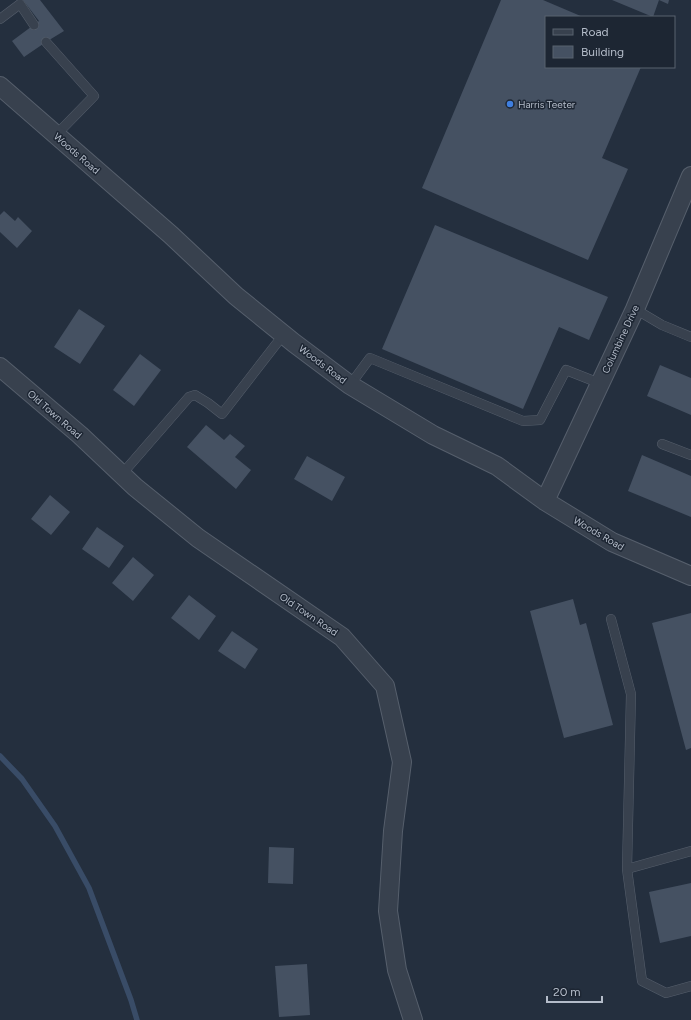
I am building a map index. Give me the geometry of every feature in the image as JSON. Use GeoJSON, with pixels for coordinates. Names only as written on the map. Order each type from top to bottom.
{"type":"FeatureCollection","features":[{"type":"Feature","properties":{"kind":"street","name":"Woods Road"},"geometry":{"type":"LineString","coordinates":[[0,86],[171,235],[236,296],[350,385],[433,435],[497,466],[545,501],[612,542],[691,576]]}},
{"type":"Feature","properties":{"kind":"street","name":"Columbine Drive"},"geometry":{"type":"LineString","coordinates":[[545,501],[682,206],[691,176]]}},
{"type":"Feature","properties":{"kind":"street","name":"Old Town Road"},"geometry":{"type":"LineString","coordinates":[[0,367],[80,435],[135,487],[198,538],[342,637],[385,686],[402,762],[393,831],[388,911],[397,970],[414,1020]]}},
{"type":"Feature","properties":{"kind":"lane"},"geometry":{"type":"LineString","coordinates":[[0,18],[20,4],[34,25]]}},
{"type":"Feature","properties":{"kind":"lane"},"geometry":{"type":"LineString","coordinates":[[46,42],[94,96],[56,134]]}},
{"type":"Feature","properties":{"kind":"lane"},"geometry":{"type":"LineString","coordinates":[[634,308],[662,325],[691,337]]}},
{"type":"Feature","properties":{"kind":"lane"},"geometry":{"type":"LineString","coordinates":[[122,474],[189,397],[195,395],[222,414],[284,334]]}},
{"type":"Feature","properties":{"kind":"lane"},"geometry":{"type":"LineString","coordinates":[[350,385],[370,358],[523,421],[540,420],[566,370],[599,383]]}},
{"type":"Feature","properties":{"kind":"lane"},"geometry":{"type":"LineString","coordinates":[[662,444],[691,456]]}},
{"type":"Feature","properties":{"kind":"lane"},"geometry":{"type":"LineString","coordinates":[[611,619],[631,694],[627,869],[642,981],[666,993],[691,986]]}},
{"type":"Feature","properties":{"kind":"lane"},"geometry":{"type":"LineString","coordinates":[[627,869],[691,852]]}},
{"type":"Feature","properties":{"kind":"building"},"geometry":{"type":"Polygon","coordinates":[[[23,0],[40,0],[64,31],[24,57],[12,41],[39,21],[23,0]]]}},
{"type":"Feature","properties":{"kind":"building"},"geometry":{"type":"Polygon","coordinates":[[[501,0],[543,0],[581,16],[545,16],[545,68],[641,68],[602,158],[628,169],[588,260],[422,188],[501,0]]]}},
{"type":"Feature","properties":{"kind":"building"},"geometry":{"type":"Polygon","coordinates":[[[612,0],[659,0],[653,16],[612,0]]]}},
{"type":"Feature","properties":{"kind":"building"},"geometry":{"type":"Polygon","coordinates":[[[659,0],[669,0],[668,4],[659,0]]]}},
{"type":"Feature","properties":{"kind":"building"},"geometry":{"type":"Polygon","coordinates":[[[4,211],[15,221],[18,217],[32,231],[17,248],[0,232],[0,215],[4,211]]]}},
{"type":"Feature","properties":{"kind":"building"},"geometry":{"type":"Polygon","coordinates":[[[435,225],[608,297],[589,340],[559,327],[523,409],[382,349],[435,225]]]}},
{"type":"Feature","properties":{"kind":"building"},"geometry":{"type":"Polygon","coordinates":[[[79,309],[105,326],[80,364],[54,347],[79,309]]]}},
{"type":"Feature","properties":{"kind":"building"},"geometry":{"type":"Polygon","coordinates":[[[140,354],[161,370],[134,406],[113,390],[140,354]]]}},
{"type":"Feature","properties":{"kind":"building"},"geometry":{"type":"Polygon","coordinates":[[[660,365],[691,378],[691,415],[647,396],[660,365]]]}},
{"type":"Feature","properties":{"kind":"building"},"geometry":{"type":"Polygon","coordinates":[[[206,425],[224,440],[230,434],[245,446],[235,457],[251,470],[236,489],[187,447],[206,425]]]}},
{"type":"Feature","properties":{"kind":"building"},"geometry":{"type":"Polygon","coordinates":[[[642,455],[691,476],[691,517],[628,491],[642,455]]]}},
{"type":"Feature","properties":{"kind":"building"},"geometry":{"type":"Polygon","coordinates":[[[307,456],[345,477],[332,501],[294,479],[307,456]]]}},
{"type":"Feature","properties":{"kind":"building"},"geometry":{"type":"Polygon","coordinates":[[[50,495],[70,512],[51,535],[31,519],[50,495]]]}},
{"type":"Feature","properties":{"kind":"building"},"geometry":{"type":"Polygon","coordinates":[[[97,527],[124,546],[109,568],[82,549],[97,527]]]}},
{"type":"Feature","properties":{"kind":"building"},"geometry":{"type":"Polygon","coordinates":[[[133,557],[154,575],[133,601],[112,583],[133,557]]]}},
{"type":"Feature","properties":{"kind":"building"},"geometry":{"type":"Polygon","coordinates":[[[189,595],[216,616],[199,640],[171,618],[189,595]]]}},
{"type":"Feature","properties":{"kind":"building"},"geometry":{"type":"Polygon","coordinates":[[[573,599],[580,625],[586,623],[613,725],[564,738],[530,611],[573,599]]]}},
{"type":"Feature","properties":{"kind":"building"},"geometry":{"type":"Polygon","coordinates":[[[691,613],[691,748],[686,750],[652,623],[691,613]]]}},
{"type":"Feature","properties":{"kind":"building"},"geometry":{"type":"Polygon","coordinates":[[[232,631],[258,649],[245,669],[218,651],[232,631]]]}},
{"type":"Feature","properties":{"kind":"building"},"geometry":{"type":"Polygon","coordinates":[[[269,847],[294,848],[293,884],[268,883],[269,847]]]}},
{"type":"Feature","properties":{"kind":"building"},"geometry":{"type":"Polygon","coordinates":[[[691,883],[691,936],[660,943],[649,892],[691,883]]]}},
{"type":"Feature","properties":{"kind":"building"},"geometry":{"type":"Polygon","coordinates":[[[307,964],[310,1015],[279,1017],[275,966],[307,964]]]}},
{"type":"Feature","properties":{"kind":"waterway"},"geometry":{"type":"LineString","coordinates":[[0,756],[22,779],[55,826],[89,888],[137,1020]]}},
{"type":"Feature","properties":{"kind":"place","name":"Harris Teeter"},"geometry":{"type":"Point","coordinates":[510,104]}}]}
